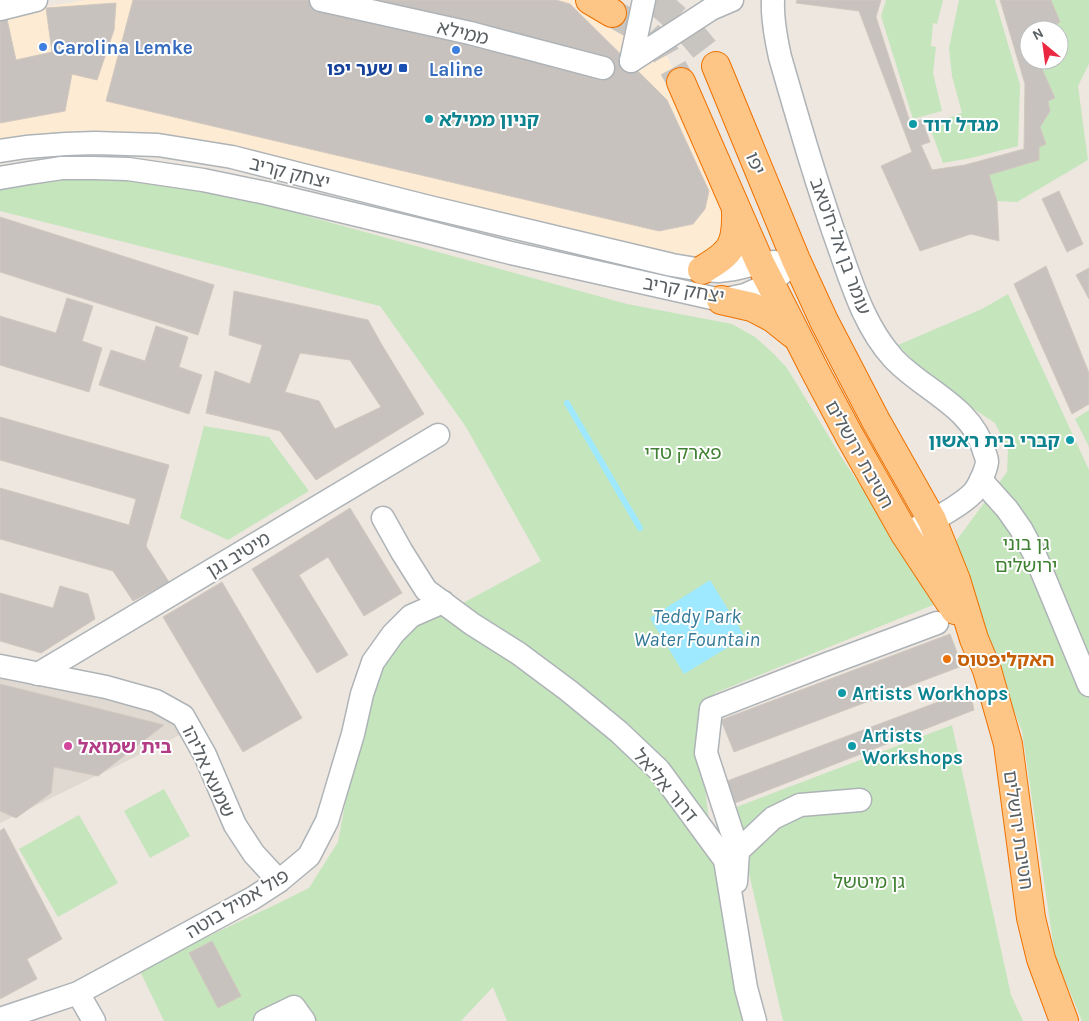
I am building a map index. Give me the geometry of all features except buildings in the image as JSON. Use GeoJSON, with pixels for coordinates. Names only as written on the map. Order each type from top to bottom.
{"type":"FeatureCollection","features":[{"type":"Feature","properties":{"kind":"highway","name":"יפו"},"geometry":{"type":"LineString","coordinates":[[716,66],[796,260]]}},
{"type":"Feature","properties":{"kind":"highway","name":"יפו"},"geometry":{"type":"LineString","coordinates":[[681,82],[765,273]]}},
{"type":"Feature","properties":{"kind":"highway"},"geometry":{"type":"LineString","coordinates":[[702,270],[713,264],[731,248],[736,224],[736,210]]}},
{"type":"Feature","properties":{"kind":"highway","name":"חטיבת ירושלים"},"geometry":{"type":"LineString","coordinates":[[796,260],[824,321],[876,421],[932,520],[956,580],[974,639],[987,670],[1008,744],[1031,918],[1041,959],[1064,1021]]}},
{"type":"Feature","properties":{"kind":"highway","name":"חטיבת ירושלים"},"geometry":{"type":"LineString","coordinates":[[765,273],[848,435],[905,534],[974,639]]}},
{"type":"Feature","properties":{"kind":"highway"},"geometry":{"type":"LineString","coordinates":[[721,300],[752,307],[774,318],[798,338]]}},
{"type":"Feature","properties":{"kind":"street"},"geometry":{"type":"LineString","coordinates":[[0,9],[36,0]]}},
{"type":"Feature","properties":{"kind":"street","name":"ממילא"},"geometry":{"type":"LineString","coordinates":[[321,0],[470,33],[603,68]]}},
{"type":"Feature","properties":{"kind":"street"},"geometry":{"type":"LineString","coordinates":[[644,0],[631,61],[708,5],[732,0]]}},
{"type":"Feature","properties":{"kind":"street","name":"עומר בן אל-ח'טאב"},"geometry":{"type":"LineString","coordinates":[[773,0],[775,36],[780,57],[818,188],[861,307],[873,330],[892,357],[909,374],[940,396],[968,421],[982,442],[987,460],[981,480]]}},
{"type":"Feature","properties":{"kind":"street","name":"יצחק קריב"},"geometry":{"type":"LineString","coordinates":[[0,151],[66,144],[158,145],[232,157],[429,207],[672,265],[702,270],[734,269],[765,273]]}},
{"type":"Feature","properties":{"kind":"street","name":"יצחק קריב"},"geometry":{"type":"LineString","coordinates":[[0,178],[62,168],[94,168],[128,169],[204,180],[511,253],[721,300],[745,295],[765,273],[796,260]]}},
{"type":"Feature","properties":{"kind":"street"},"geometry":{"type":"LineString","coordinates":[[511,253],[516,227]]}},
{"type":"Feature","properties":{"kind":"street","name":"מיטיב נגן"},"geometry":{"type":"LineString","coordinates":[[38,674],[438,435]]}},
{"type":"Feature","properties":{"kind":"street"},"geometry":{"type":"LineString","coordinates":[[905,534],[958,505],[974,492],[981,480],[1007,509],[1021,529],[1035,555],[1089,685]]}},
{"type":"Feature","properties":{"kind":"street","name":"דרור אליאל"},"geometry":{"type":"LineString","coordinates":[[383,518],[426,590],[472,624],[518,653],[569,690],[619,732],[658,770],[725,860],[746,988],[755,1021]]}},
{"type":"Feature","properties":{"kind":"street","name":"פול אמיל בוטה"},"geometry":{"type":"LineString","coordinates":[[0,1018],[78,993],[253,898],[279,881],[309,856],[327,821],[353,734],[362,694],[373,662],[394,634],[411,616],[443,602]]}},
{"type":"Feature","properties":{"kind":"street"},"geometry":{"type":"LineString","coordinates":[[734,910],[738,851],[706,753],[711,709],[937,623]]}},
{"type":"Feature","properties":{"kind":"street","name":"שמעא אליהו"},"geometry":{"type":"LineString","coordinates":[[0,666],[106,687],[156,701],[183,716],[204,755],[235,825],[254,854],[279,881]]}},
{"type":"Feature","properties":{"kind":"street"},"geometry":{"type":"LineString","coordinates":[[738,851],[774,818],[800,805],[860,800]]}},
{"type":"Feature","properties":{"kind":"street"},"geometry":{"type":"LineString","coordinates":[[78,993],[94,1021]]}},
{"type":"Feature","properties":{"kind":"street"},"geometry":{"type":"LineString","coordinates":[[265,1021],[294,1007],[304,1021]]}},
{"type":"Feature","properties":{"kind":"shaded area","name":"קניון ממילא"},"geometry":{"type":"Polygon","coordinates":[[[86,0],[590,0],[646,32],[665,53],[681,82],[729,205],[727,226],[702,270],[233,151],[0,141],[0,16],[86,0]]]}},
{"type":"Feature","properties":{"kind":"shaded area","name":"בית שמואל"},"geometry":{"type":"Polygon","coordinates":[[[0,677],[16,682],[105,692],[165,715],[186,732],[0,823],[0,677]]]}},
{"type":"Feature","properties":{"kind":"green space"},"geometry":{"type":"Polygon","coordinates":[[[886,0],[943,0],[937,24],[933,23],[931,46],[936,47],[933,73],[942,111],[913,119],[881,16],[886,0]]]}},
{"type":"Feature","properties":{"kind":"green space"},"geometry":{"type":"Polygon","coordinates":[[[959,0],[995,0],[1020,85],[1018,146],[943,163],[929,125],[962,113],[952,76],[949,48],[959,0]]]}},
{"type":"Feature","properties":{"kind":"green space"},"geometry":{"type":"Polygon","coordinates":[[[1050,0],[1089,0],[1089,64],[1078,86],[1088,160],[1017,202],[997,201],[989,175],[1039,160],[1039,147],[1046,144],[1040,127],[1050,111],[1048,101],[1055,98],[1042,70],[1069,70],[1069,20],[1059,20],[1050,0]]]}},
{"type":"Feature","properties":{"kind":"green space","name":"פארק טדי"},"geometry":{"type":"Polygon","coordinates":[[[84,177],[131,179],[263,204],[627,304],[732,324],[755,337],[787,368],[879,514],[943,601],[715,693],[697,725],[709,820],[626,730],[564,672],[505,637],[459,605],[541,561],[466,427],[380,306],[0,211],[0,187],[51,179],[84,177]]]}},
{"type":"Feature","properties":{"kind":"green space","name":"גן בוני ירושלים"},"geometry":{"type":"Polygon","coordinates":[[[1008,294],[1089,470],[1089,1021],[1082,1021],[1055,956],[1022,731],[995,662],[956,541],[1007,472],[1008,450],[995,423],[939,386],[898,345],[982,309],[1008,294]]]}},
{"type":"Feature","properties":{"kind":"green space"},"geometry":{"type":"Polygon","coordinates":[[[1089,410],[1089,447],[1075,419],[1089,410]]]}},
{"type":"Feature","properties":{"kind":"green space"},"geometry":{"type":"Polygon","coordinates":[[[204,426],[269,437],[309,491],[228,540],[180,518],[204,426]]]}},
{"type":"Feature","properties":{"kind":"green space"},"geometry":{"type":"Polygon","coordinates":[[[443,609],[631,748],[716,853],[750,1021],[507,1021],[493,987],[461,1021],[164,1021],[139,969],[309,888],[338,842],[365,697],[377,666],[413,623],[443,609]]]}},
{"type":"Feature","properties":{"kind":"green space","name":"גן מיטשל"},"geometry":{"type":"Polygon","coordinates":[[[952,725],[1011,995],[1023,1021],[783,1021],[734,808],[952,725]]]}},
{"type":"Feature","properties":{"kind":"green space"},"geometry":{"type":"Polygon","coordinates":[[[164,789],[190,836],[150,858],[124,811],[164,789]]]}},
{"type":"Feature","properties":{"kind":"green space"},"geometry":{"type":"Polygon","coordinates":[[[79,815],[118,883],[58,917],[19,849],[79,815]]]}},
{"type":"Feature","properties":{"kind":"water","name":"Teddy Park Water Fountain"},"geometry":{"type":"Polygon","coordinates":[[[710,580],[745,637],[684,674],[650,618],[710,580]]]}},
{"type":"Feature","properties":{"kind":"waterway"},"geometry":{"type":"LineString","coordinates":[[567,403],[640,528]]}},
{"type":"Feature","properties":{"kind":"tunnel"},"geometry":{"type":"LineString","coordinates":[[655,0],[688,30],[716,66]]}},
{"type":"Feature","properties":{"kind":"tunnel"},"geometry":{"type":"LineString","coordinates":[[612,13],[646,32],[665,53],[681,82]]}},
{"type":"Feature","properties":{"kind":"place","name":"Carolina Lemke"},"geometry":{"type":"Point","coordinates":[43,47]}},
{"type":"Feature","properties":{"kind":"place","name":"Laline"},"geometry":{"type":"Point","coordinates":[456,50]}},
{"type":"Feature","properties":{"kind":"place","name":"שער יפו"},"geometry":{"type":"Point","coordinates":[403,68]}},
{"type":"Feature","properties":{"kind":"place","name":"קניון ממילא"},"geometry":{"type":"Point","coordinates":[429,119]}},
{"type":"Feature","properties":{"kind":"place","name":"מגדל דוד"},"geometry":{"type":"Point","coordinates":[913,124]}},
{"type":"Feature","properties":{"kind":"place","name":"קברי בית ראשון"},"geometry":{"type":"Point","coordinates":[1070,440]}},
{"type":"Feature","properties":{"kind":"place","name":"האקליפטוס"},"geometry":{"type":"Point","coordinates":[947,659]}},
{"type":"Feature","properties":{"kind":"place","name":"Artists Workhops"},"geometry":{"type":"Point","coordinates":[842,693]}},
{"type":"Feature","properties":{"kind":"place","name":"בית שמואל"},"geometry":{"type":"Point","coordinates":[68,746]}},
{"type":"Feature","properties":{"kind":"place","name":"Artists Workshops"},"geometry":{"type":"Point","coordinates":[852,746]}}]}
